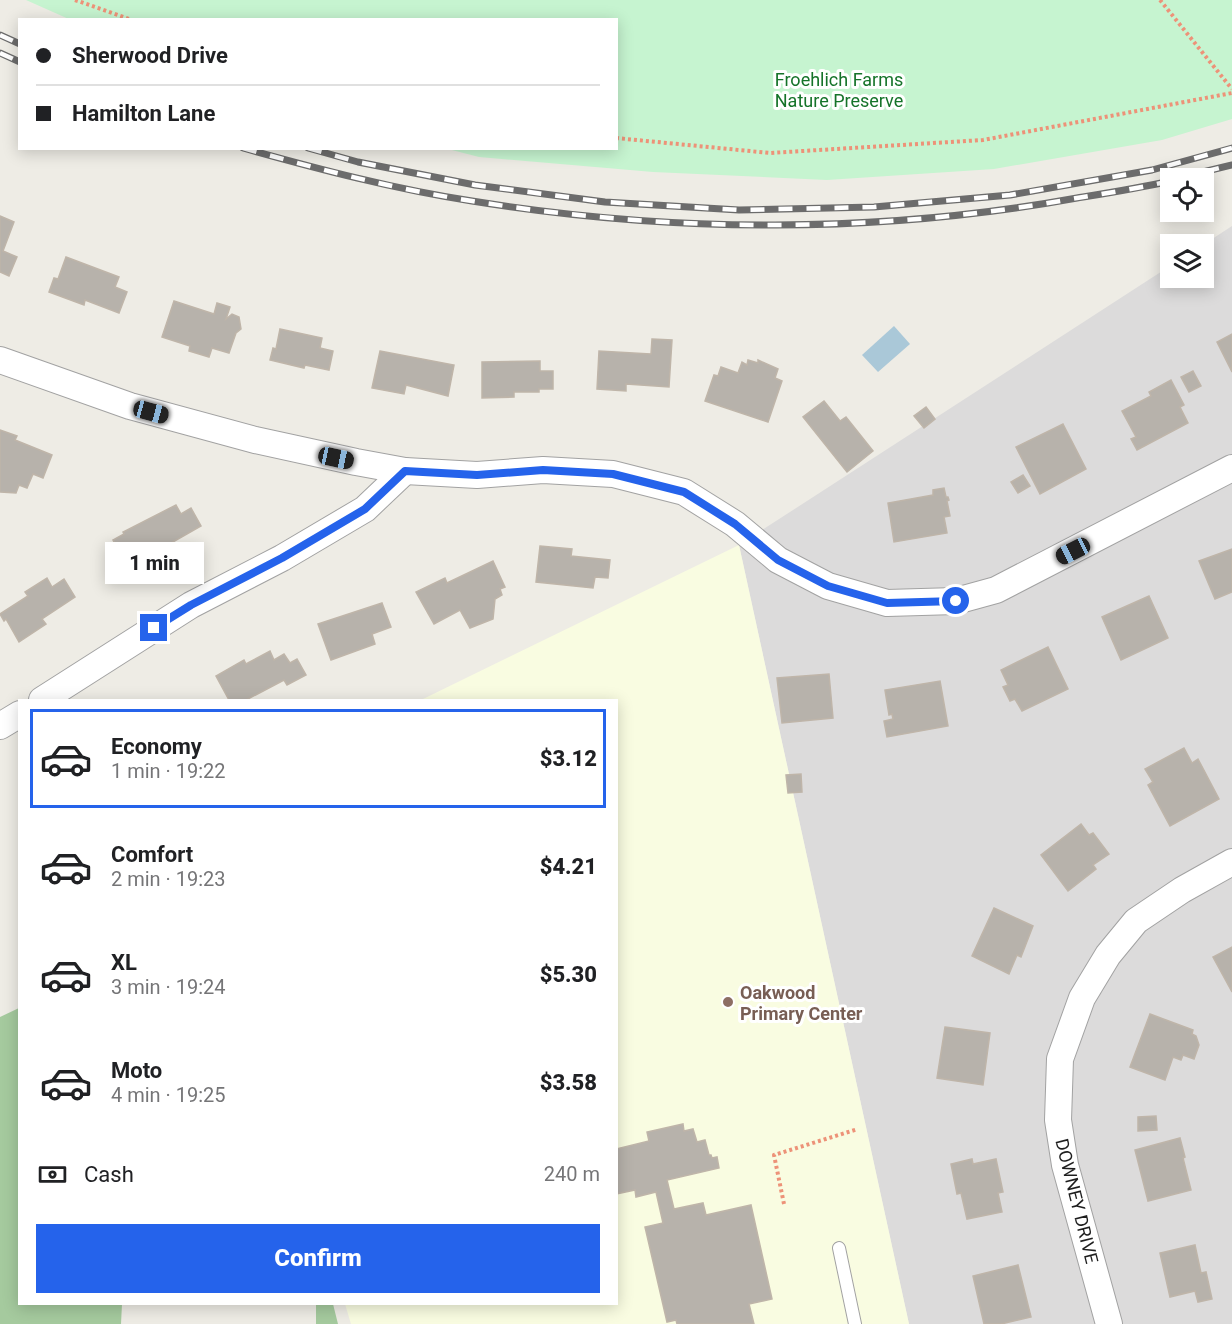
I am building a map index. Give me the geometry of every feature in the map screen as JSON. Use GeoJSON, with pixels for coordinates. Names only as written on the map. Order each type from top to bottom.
{"type":"FeatureCollection","features":[{"type":"Feature","properties":{"kind":"street"},"geometry":{"type":"LineString","coordinates":[[0,360],[141,410],[255,440],[405,471],[477,475],[543,470],[613,474],[684,492],[735,524],[778,560],[828,586],[887,603],[956,601],[996,590],[1232,468]]}},
{"type":"Feature","properties":{"kind":"street"},"geometry":{"type":"LineString","coordinates":[[44,699],[191,605],[282,558],[365,509],[405,471]]}},
{"type":"Feature","properties":{"kind":"street"},"geometry":{"type":"LineString","coordinates":[[0,726],[18,715]]}},
{"type":"Feature","properties":{"kind":"street","name":"DOWNEY DRIVE"},"geometry":{"type":"LineString","coordinates":[[1109,1324],[1065,1165],[1058,1120],[1060,1059],[1082,998],[1108,955],[1136,921],[1182,890],[1232,862]]}},
{"type":"Feature","properties":{"kind":"lane"},"geometry":{"type":"LineString","coordinates":[[839,1248],[855,1324]]}},
{"type":"Feature","properties":{"kind":"path"},"geometry":{"type":"LineString","coordinates":[[75,0],[126,18]]}},
{"type":"Feature","properties":{"kind":"path"},"geometry":{"type":"LineString","coordinates":[[618,138],[770,153],[983,140],[1232,91],[1160,0]]}},
{"type":"Feature","properties":{"kind":"path"},"geometry":{"type":"LineString","coordinates":[[784,1204],[774,1155],[858,1129]]}},
{"type":"Feature","properties":{"kind":"shaded area"},"geometry":{"type":"Polygon","coordinates":[[[1232,226],[1232,1324],[909,1324],[739,545],[1160,272],[1160,288],[1214,288],[1214,238],[1232,226]]]}},
{"type":"Feature","properties":{"kind":"shaded area","name":"Oakwood Primary Center"},"geometry":{"type":"Polygon","coordinates":[[[739,545],[909,1324],[351,1324],[345,1305],[618,1305],[618,699],[423,699],[739,545]]]}},
{"type":"Feature","properties":{"kind":"green space","name":"Froehlich Farms Nature Preserve"},"geometry":{"type":"Polygon","coordinates":[[[26,0],[1232,0],[1232,119],[1162,140],[994,169],[827,180],[653,172],[479,157],[452,150],[618,150],[618,18],[66,18],[26,0]]]}},
{"type":"Feature","properties":{"kind":"green space"},"geometry":{"type":"Polygon","coordinates":[[[18,1008],[18,1305],[122,1305],[121,1324],[0,1324],[0,1017],[18,1008]]]}},
{"type":"Feature","properties":{"kind":"green space"},"geometry":{"type":"Polygon","coordinates":[[[316,1305],[333,1305],[338,1324],[316,1324],[316,1305]]]}},
{"type":"Feature","properties":{"kind":"water"},"geometry":{"type":"Polygon","coordinates":[[[894,326],[910,344],[878,372],[862,355],[894,326]]]}},
{"type":"Feature","properties":{"kind":"building"},"geometry":{"type":"Polygon","coordinates":[[[0,216],[14,222],[3,251],[17,257],[9,276],[0,272],[0,216]]]}},
{"type":"Feature","properties":{"kind":"building"},"geometry":{"type":"Polygon","coordinates":[[[66,257],[119,277],[115,287],[127,292],[119,313],[85,300],[84,305],[49,292],[54,278],[58,279],[66,257]]]}},
{"type":"Feature","properties":{"kind":"building"},"geometry":{"type":"Polygon","coordinates":[[[174,301],[214,314],[217,303],[230,307],[226,319],[232,314],[239,317],[241,329],[236,333],[229,353],[212,348],[209,357],[189,351],[190,346],[162,337],[174,301]]]}},
{"type":"Feature","properties":{"kind":"building"},"geometry":{"type":"Polygon","coordinates":[[[280,329],[322,338],[320,348],[333,351],[329,370],[305,365],[304,368],[270,360],[273,348],[276,349],[280,329]]]}},
{"type":"Feature","properties":{"kind":"building"},"geometry":{"type":"Polygon","coordinates":[[[1232,334],[1232,372],[1217,342],[1232,334]]]}},
{"type":"Feature","properties":{"kind":"building"},"geometry":{"type":"Polygon","coordinates":[[[652,339],[672,340],[669,387],[626,384],[626,391],[597,389],[599,351],[651,354],[652,339]]]}},
{"type":"Feature","properties":{"kind":"building"},"geometry":{"type":"Polygon","coordinates":[[[380,351],[454,365],[448,396],[406,385],[404,394],[372,388],[380,351]]]}},
{"type":"Feature","properties":{"kind":"building"},"geometry":{"type":"Polygon","coordinates":[[[748,360],[758,363],[758,360],[778,369],[775,378],[782,381],[768,422],[705,401],[714,375],[718,376],[721,367],[738,373],[742,362],[747,365],[748,360]]]}},
{"type":"Feature","properties":{"kind":"building"},"geometry":{"type":"Polygon","coordinates":[[[540,361],[540,371],[553,371],[553,389],[539,389],[539,392],[514,392],[514,397],[482,398],[482,362],[540,361]]]}},
{"type":"Feature","properties":{"kind":"building"},"geometry":{"type":"Polygon","coordinates":[[[1193,371],[1201,386],[1189,392],[1181,377],[1193,371]]]}},
{"type":"Feature","properties":{"kind":"building"},"geometry":{"type":"Polygon","coordinates":[[[1171,380],[1184,405],[1180,407],[1188,423],[1137,450],[1131,439],[1136,437],[1122,411],[1151,396],[1149,392],[1171,380]]]}},
{"type":"Feature","properties":{"kind":"building"},"geometry":{"type":"Polygon","coordinates":[[[824,401],[840,421],[846,417],[873,451],[847,472],[803,417],[824,401]]]}},
{"type":"Feature","properties":{"kind":"building"},"geometry":{"type":"Polygon","coordinates":[[[926,407],[935,419],[924,428],[914,416],[926,407]]]}},
{"type":"Feature","properties":{"kind":"building"},"geometry":{"type":"Polygon","coordinates":[[[1063,424],[1086,469],[1040,494],[1016,447],[1063,424]]]}},
{"type":"Feature","properties":{"kind":"building"},"geometry":{"type":"Polygon","coordinates":[[[0,430],[17,436],[15,440],[52,455],[43,478],[33,474],[27,488],[19,485],[16,493],[0,492],[0,430]]]}},
{"type":"Feature","properties":{"kind":"building"},"geometry":{"type":"Polygon","coordinates":[[[1023,475],[1030,486],[1018,493],[1011,482],[1023,475]]]}},
{"type":"Feature","properties":{"kind":"building"},"geometry":{"type":"Polygon","coordinates":[[[944,488],[949,500],[947,501],[950,516],[944,517],[947,533],[894,542],[888,503],[933,495],[933,490],[944,488]]]}},
{"type":"Feature","properties":{"kind":"building"},"geometry":{"type":"Polygon","coordinates":[[[176,505],[181,514],[191,508],[201,526],[164,547],[167,551],[130,572],[113,540],[124,534],[123,532],[176,505]]]}},
{"type":"Feature","properties":{"kind":"building"},"geometry":{"type":"Polygon","coordinates":[[[540,546],[572,549],[571,556],[610,560],[608,578],[595,577],[593,588],[536,582],[540,546]]]}},
{"type":"Feature","properties":{"kind":"building"},"geometry":{"type":"Polygon","coordinates":[[[1232,549],[1232,592],[1215,599],[1199,561],[1232,549]]]}},
{"type":"Feature","properties":{"kind":"building"},"geometry":{"type":"Polygon","coordinates":[[[493,561],[505,587],[500,589],[502,595],[495,599],[493,619],[470,628],[460,610],[434,624],[416,592],[445,578],[447,583],[493,561]]]}},
{"type":"Feature","properties":{"kind":"building"},"geometry":{"type":"Polygon","coordinates":[[[47,578],[52,587],[64,579],[75,597],[42,619],[46,624],[19,642],[6,619],[4,621],[0,614],[28,596],[25,592],[47,578]]]}},
{"type":"Feature","properties":{"kind":"building"},"geometry":{"type":"Polygon","coordinates":[[[1149,596],[1168,638],[1121,660],[1102,617],[1149,596]]]}},
{"type":"Feature","properties":{"kind":"building"},"geometry":{"type":"Polygon","coordinates":[[[382,603],[391,627],[372,634],[375,644],[331,660],[318,624],[382,603]]]}},
{"type":"Feature","properties":{"kind":"building"},"geometry":{"type":"Polygon","coordinates":[[[1048,647],[1068,689],[1022,711],[1015,699],[1010,701],[1003,687],[1008,685],[1001,670],[1048,647]]]}},
{"type":"Feature","properties":{"kind":"building"},"geometry":{"type":"Polygon","coordinates":[[[270,651],[274,660],[284,654],[290,663],[297,659],[306,675],[287,685],[284,680],[248,699],[228,699],[216,676],[244,660],[246,664],[270,651]]]}},
{"type":"Feature","properties":{"kind":"building"},"geometry":{"type":"Polygon","coordinates":[[[829,674],[833,718],[782,723],[777,678],[829,674]]]}},
{"type":"Feature","properties":{"kind":"building"},"geometry":{"type":"Polygon","coordinates":[[[940,681],[948,726],[887,737],[884,721],[893,719],[892,714],[889,715],[885,690],[940,681]]]}},
{"type":"Feature","properties":{"kind":"building"},"geometry":{"type":"Polygon","coordinates":[[[1184,748],[1192,763],[1198,759],[1219,799],[1170,826],[1148,785],[1153,782],[1145,769],[1184,748]]]}},
{"type":"Feature","properties":{"kind":"building"},"geometry":{"type":"Polygon","coordinates":[[[801,774],[802,792],[788,793],[786,775],[801,774]]]}},
{"type":"Feature","properties":{"kind":"building"},"geometry":{"type":"Polygon","coordinates":[[[1081,824],[1089,835],[1093,833],[1109,854],[1093,865],[1096,869],[1068,891],[1041,855],[1081,824]]]}},
{"type":"Feature","properties":{"kind":"building"},"geometry":{"type":"Polygon","coordinates":[[[994,908],[1033,926],[1021,957],[1017,955],[1009,974],[972,956],[994,908]]]}},
{"type":"Feature","properties":{"kind":"building"},"geometry":{"type":"Polygon","coordinates":[[[1232,947],[1232,992],[1213,957],[1232,947]]]}},
{"type":"Feature","properties":{"kind":"building"},"geometry":{"type":"Polygon","coordinates":[[[1150,1014],[1193,1030],[1192,1034],[1196,1036],[1199,1045],[1194,1059],[1183,1055],[1181,1060],[1173,1057],[1165,1080],[1130,1067],[1150,1014]]]}},
{"type":"Feature","properties":{"kind":"building"},"geometry":{"type":"Polygon","coordinates":[[[945,1027],[990,1033],[983,1085],[937,1078],[945,1027]]]}},
{"type":"Feature","properties":{"kind":"building"},"geometry":{"type":"Polygon","coordinates":[[[1156,1116],[1157,1130],[1138,1131],[1138,1117],[1156,1116]]]}},
{"type":"Feature","properties":{"kind":"building"},"geometry":{"type":"Polygon","coordinates":[[[683,1124],[684,1131],[693,1129],[697,1142],[705,1140],[709,1155],[712,1158],[717,1157],[719,1168],[667,1180],[674,1209],[703,1203],[706,1215],[751,1205],[772,1299],[749,1304],[754,1324],[677,1324],[676,1320],[667,1322],[645,1227],[663,1223],[656,1192],[636,1197],[635,1190],[618,1194],[618,1149],[649,1141],[647,1132],[683,1124]]]}},
{"type":"Feature","properties":{"kind":"building"},"geometry":{"type":"Polygon","coordinates":[[[1180,1138],[1191,1190],[1148,1201],[1135,1150],[1180,1138]]]}},
{"type":"Feature","properties":{"kind":"building"},"geometry":{"type":"Polygon","coordinates":[[[972,1159],[973,1164],[996,1159],[1003,1192],[998,1193],[1002,1212],[967,1219],[961,1193],[957,1194],[951,1164],[972,1159]]]}},
{"type":"Feature","properties":{"kind":"building"},"geometry":{"type":"Polygon","coordinates":[[[1195,1245],[1201,1273],[1206,1272],[1212,1299],[1198,1302],[1195,1291],[1170,1297],[1160,1253],[1195,1245]]]}},
{"type":"Feature","properties":{"kind":"building"},"geometry":{"type":"Polygon","coordinates":[[[1018,1265],[1031,1317],[1001,1324],[984,1324],[973,1276],[1018,1265]]]}},
{"type":"Feature","properties":{"kind":"railway"},"geometry":{"type":"LineString","coordinates":[[0,35],[18,43]]}},
{"type":"Feature","properties":{"kind":"railway"},"geometry":{"type":"LineString","coordinates":[[0,53],[18,61]]}},
{"type":"Feature","properties":{"kind":"railway"},"geometry":{"type":"LineString","coordinates":[[315,150],[358,162],[475,185],[605,202],[739,210],[874,207],[1010,195],[1152,170],[1232,148]]}},
{"type":"Feature","properties":{"kind":"railway"},"geometry":{"type":"LineString","coordinates":[[250,150],[356,178],[472,201],[547,212],[699,224],[775,225],[927,218],[1002,210],[1160,183]]}},
{"type":"Feature","properties":{"kind":"railway"},"geometry":{"type":"LineString","coordinates":[[1214,169],[1232,165]]}},
{"type":"Feature","properties":{"kind":"place","name":"Oakwood Primary Center"},"geometry":{"type":"Point","coordinates":[728,1002]}},
{"type":"Feature","properties":{"kind":"route"},"geometry":{"type":"LineString","coordinates":[[154,628],[191,605],[282,558],[365,509],[405,471],[477,475],[543,470],[613,474],[684,492],[735,524],[778,560],[828,586],[887,603],[956,601]]}}]}
